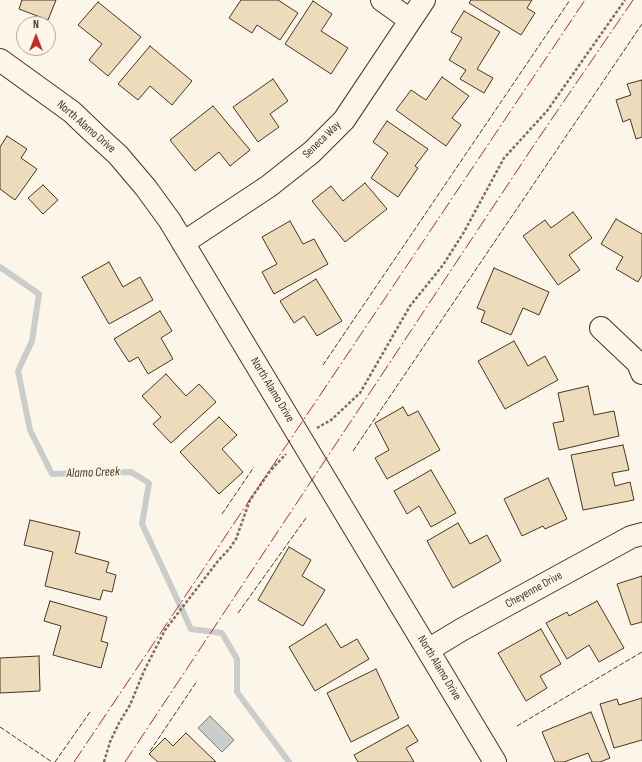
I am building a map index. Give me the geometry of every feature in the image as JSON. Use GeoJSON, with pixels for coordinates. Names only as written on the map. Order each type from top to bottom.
{"type":"FeatureCollection","features":[{"type":"Feature","properties":{"kind":"street"},"geometry":{"type":"LineString","coordinates":[[382,0],[410,20]]}},
{"type":"Feature","properties":{"kind":"street","name":"Seneca Way"},"geometry":{"type":"LineString","coordinates":[[183,243],[269,186],[312,152],[344,120],[424,0]]}},
{"type":"Feature","properties":{"kind":"street","name":"North Alamo Drive"},"geometry":{"type":"LineString","coordinates":[[0,60],[72,112],[118,155],[150,193],[170,221],[495,762]]}},
{"type":"Feature","properties":{"kind":"street"},"geometry":{"type":"LineString","coordinates":[[601,328],[638,363],[642,373]]}},
{"type":"Feature","properties":{"kind":"street","name":"Cheyenne Drive"},"geometry":{"type":"LineString","coordinates":[[428,650],[461,630],[631,537],[642,534]]}},
{"type":"Feature","properties":{"kind":"path"},"geometry":{"type":"LineString","coordinates":[[104,762],[110,742],[130,705],[159,640],[236,539],[250,500],[270,470],[301,439],[331,420],[360,393],[410,306],[444,265],[464,232],[504,158],[547,111],[625,0]]}},
{"type":"Feature","properties":{"kind":"shaded area"},"geometry":{"type":"Polygon","coordinates":[[[210,716],[234,740],[222,752],[198,728],[210,716]]]}},
{"type":"Feature","properties":{"kind":"building"},"geometry":{"type":"Polygon","coordinates":[[[22,0],[56,0],[50,16],[37,16],[19,9],[22,0]]]}},
{"type":"Feature","properties":{"kind":"building"},"geometry":{"type":"Polygon","coordinates":[[[241,0],[278,0],[298,13],[280,40],[257,25],[252,33],[229,18],[241,0]]]}},
{"type":"Feature","properties":{"kind":"building"},"geometry":{"type":"Polygon","coordinates":[[[471,0],[532,0],[527,8],[535,13],[521,35],[469,3],[471,0]]]}},
{"type":"Feature","properties":{"kind":"building"},"geometry":{"type":"Polygon","coordinates":[[[313,1],[332,14],[321,31],[348,48],[331,74],[285,44],[313,1]]]}},
{"type":"Feature","properties":{"kind":"building"},"geometry":{"type":"Polygon","coordinates":[[[98,2],[141,37],[108,76],[89,60],[102,44],[78,25],[98,2]]]}},
{"type":"Feature","properties":{"kind":"building"},"geometry":{"type":"Polygon","coordinates":[[[464,11],[500,32],[477,69],[493,78],[484,93],[460,79],[466,70],[449,60],[462,38],[451,32],[464,11]]]}},
{"type":"Feature","properties":{"kind":"building"},"geometry":{"type":"Polygon","coordinates":[[[150,46],[192,81],[172,105],[150,86],[138,100],[118,84],[150,46]]]}},
{"type":"Feature","properties":{"kind":"building"},"geometry":{"type":"Polygon","coordinates":[[[442,77],[469,96],[452,118],[461,125],[446,146],[396,110],[411,90],[426,100],[442,77]]]}},
{"type":"Feature","properties":{"kind":"building"},"geometry":{"type":"Polygon","coordinates":[[[273,79],[288,101],[270,114],[279,127],[258,142],[233,107],[273,79]]]}},
{"type":"Feature","properties":{"kind":"building"},"geometry":{"type":"Polygon","coordinates":[[[642,80],[642,137],[636,139],[630,119],[623,122],[616,100],[631,95],[627,84],[642,80]]]}},
{"type":"Feature","properties":{"kind":"building"},"geometry":{"type":"Polygon","coordinates":[[[213,106],[250,150],[230,166],[219,152],[195,171],[170,140],[213,106]]]}},
{"type":"Feature","properties":{"kind":"building"},"geometry":{"type":"Polygon","coordinates":[[[387,121],[428,149],[415,166],[418,168],[398,197],[371,178],[388,153],[373,142],[387,121]]]}},
{"type":"Feature","properties":{"kind":"building"},"geometry":{"type":"Polygon","coordinates":[[[7,136],[27,149],[21,158],[37,169],[15,200],[0,189],[0,147],[7,136]]]}},
{"type":"Feature","properties":{"kind":"building"},"geometry":{"type":"Polygon","coordinates":[[[365,183],[387,209],[345,242],[312,201],[331,186],[343,201],[365,183]]]}},
{"type":"Feature","properties":{"kind":"building"},"geometry":{"type":"Polygon","coordinates":[[[43,185],[58,200],[43,214],[28,198],[43,185]]]}},
{"type":"Feature","properties":{"kind":"building"},"geometry":{"type":"Polygon","coordinates":[[[573,212],[592,238],[569,255],[580,270],[558,285],[523,236],[545,220],[551,228],[573,212]]]}},
{"type":"Feature","properties":{"kind":"building"},"geometry":{"type":"Polygon","coordinates":[[[616,219],[642,234],[642,275],[638,282],[616,269],[623,257],[601,244],[616,219]]]}},
{"type":"Feature","properties":{"kind":"building"},"geometry":{"type":"Polygon","coordinates":[[[290,221],[303,244],[314,239],[328,264],[274,294],[262,272],[277,264],[262,237],[290,221]]]}},
{"type":"Feature","properties":{"kind":"building"},"geometry":{"type":"Polygon","coordinates":[[[109,262],[123,287],[140,277],[153,300],[109,324],[82,277],[109,262]]]}},
{"type":"Feature","properties":{"kind":"building"},"geometry":{"type":"Polygon","coordinates":[[[494,268],[549,292],[539,315],[523,308],[511,335],[481,322],[485,311],[477,308],[494,268]]]}},
{"type":"Feature","properties":{"kind":"building"},"geometry":{"type":"Polygon","coordinates":[[[316,279],[342,321],[317,336],[304,316],[294,323],[280,301],[316,279]]]}},
{"type":"Feature","properties":{"kind":"building"},"geometry":{"type":"Polygon","coordinates":[[[160,311],[172,331],[161,338],[173,359],[148,374],[138,357],[129,362],[114,339],[160,311]]]}},
{"type":"Feature","properties":{"kind":"building"},"geometry":{"type":"Polygon","coordinates":[[[514,341],[528,366],[545,356],[558,380],[505,409],[478,361],[514,341]]]}},
{"type":"Feature","properties":{"kind":"building"},"geometry":{"type":"Polygon","coordinates":[[[166,374],[186,396],[199,384],[216,402],[171,443],[153,424],[161,417],[142,396],[166,374]]]}},
{"type":"Feature","properties":{"kind":"building"},"geometry":{"type":"Polygon","coordinates":[[[588,386],[594,415],[614,411],[619,436],[559,450],[553,423],[564,421],[558,393],[588,386]]]}},
{"type":"Feature","properties":{"kind":"building"},"geometry":{"type":"Polygon","coordinates":[[[403,407],[408,416],[418,411],[440,450],[387,479],[375,458],[389,450],[375,423],[403,407]]]}},
{"type":"Feature","properties":{"kind":"building"},"geometry":{"type":"Polygon","coordinates":[[[219,417],[237,435],[222,449],[243,472],[219,494],[180,452],[219,417]]]}},
{"type":"Feature","properties":{"kind":"building"},"geometry":{"type":"Polygon","coordinates":[[[623,445],[629,470],[612,473],[615,486],[630,482],[634,500],[583,510],[571,455],[623,445]]]}},
{"type":"Feature","properties":{"kind":"building"},"geometry":{"type":"Polygon","coordinates":[[[431,470],[456,513],[431,527],[419,506],[407,514],[394,491],[431,470]]]}},
{"type":"Feature","properties":{"kind":"building"},"geometry":{"type":"Polygon","coordinates":[[[548,478],[567,519],[545,529],[543,526],[522,536],[504,499],[548,478]]]}},
{"type":"Feature","properties":{"kind":"building"},"geometry":{"type":"Polygon","coordinates":[[[30,520],[80,532],[75,553],[109,562],[106,572],[116,575],[112,592],[103,590],[100,600],[45,586],[53,552],[24,545],[30,520]]]}},
{"type":"Feature","properties":{"kind":"building"},"geometry":{"type":"Polygon","coordinates":[[[458,523],[470,544],[487,535],[501,561],[453,588],[427,541],[458,523]]]}},
{"type":"Feature","properties":{"kind":"building"},"geometry":{"type":"Polygon","coordinates":[[[289,547],[311,560],[302,576],[325,590],[303,626],[258,600],[289,547]]]}},
{"type":"Feature","properties":{"kind":"building"},"geometry":{"type":"Polygon","coordinates":[[[642,576],[642,622],[631,625],[617,584],[642,576]]]}},
{"type":"Feature","properties":{"kind":"building"},"geometry":{"type":"Polygon","coordinates":[[[50,601],[107,617],[101,641],[108,643],[101,668],[53,655],[61,626],[44,621],[50,601]]]}},
{"type":"Feature","properties":{"kind":"building"},"geometry":{"type":"Polygon","coordinates":[[[597,601],[624,648],[599,662],[589,645],[567,659],[546,623],[567,612],[569,616],[597,601]]]}},
{"type":"Feature","properties":{"kind":"building"},"geometry":{"type":"Polygon","coordinates":[[[326,624],[341,648],[357,639],[369,659],[315,691],[289,647],[326,624]]]}},
{"type":"Feature","properties":{"kind":"building"},"geometry":{"type":"Polygon","coordinates":[[[541,629],[561,664],[540,676],[547,688],[526,701],[498,653],[541,629]]]}},
{"type":"Feature","properties":{"kind":"building"},"geometry":{"type":"Polygon","coordinates":[[[39,656],[40,691],[0,693],[0,658],[39,656]]]}},
{"type":"Feature","properties":{"kind":"building"},"geometry":{"type":"Polygon","coordinates":[[[376,669],[399,718],[351,742],[327,693],[376,669]]]}},
{"type":"Feature","properties":{"kind":"building"},"geometry":{"type":"Polygon","coordinates":[[[642,698],[642,740],[614,748],[600,704],[617,699],[619,705],[642,698]]]}},
{"type":"Feature","properties":{"kind":"building"},"geometry":{"type":"Polygon","coordinates":[[[591,712],[610,758],[600,762],[592,762],[588,753],[564,762],[555,762],[542,732],[591,712]]]}},
{"type":"Feature","properties":{"kind":"building"},"geometry":{"type":"Polygon","coordinates":[[[408,725],[418,741],[406,748],[414,762],[358,762],[354,755],[408,725]]]}},
{"type":"Feature","properties":{"kind":"building"},"geometry":{"type":"Polygon","coordinates":[[[186,733],[216,762],[158,762],[149,754],[165,738],[173,746],[186,733]]]}},
{"type":"Feature","properties":{"kind":"waterway","name":"Alamo Creek"},"geometry":{"type":"LineString","coordinates":[[0,267],[39,294],[32,341],[18,371],[30,430],[52,474],[131,472],[149,483],[142,524],[191,629],[222,633],[237,659],[237,692],[289,762]]}},
{"type":"Feature","properties":{"kind":"fence"},"geometry":{"type":"LineString","coordinates":[[323,365],[570,0]]}},
{"type":"Feature","properties":{"kind":"fence"},"geometry":{"type":"LineString","coordinates":[[353,451],[642,24]]}},
{"type":"Feature","properties":{"kind":"fence"},"geometry":{"type":"LineString","coordinates":[[222,514],[254,467]]}},
{"type":"Feature","properties":{"kind":"fence"},"geometry":{"type":"LineString","coordinates":[[238,613],[306,518]]}},
{"type":"Feature","properties":{"kind":"fence"},"geometry":{"type":"LineString","coordinates":[[517,726],[642,652]]}},
{"type":"Feature","properties":{"kind":"fence"},"geometry":{"type":"LineString","coordinates":[[150,751],[197,681]]}},
{"type":"Feature","properties":{"kind":"fence"},"geometry":{"type":"LineString","coordinates":[[55,762],[90,712]]}},
{"type":"Feature","properties":{"kind":"fence"},"geometry":{"type":"LineString","coordinates":[[0,727],[52,762]]}},
{"type":"Feature","properties":{"kind":"power"},"geometry":{"type":"LineString","coordinates":[[74,762],[585,0]]}},
{"type":"Feature","properties":{"kind":"power"},"geometry":{"type":"LineString","coordinates":[[125,762],[536,142],[633,0]]}}]}
